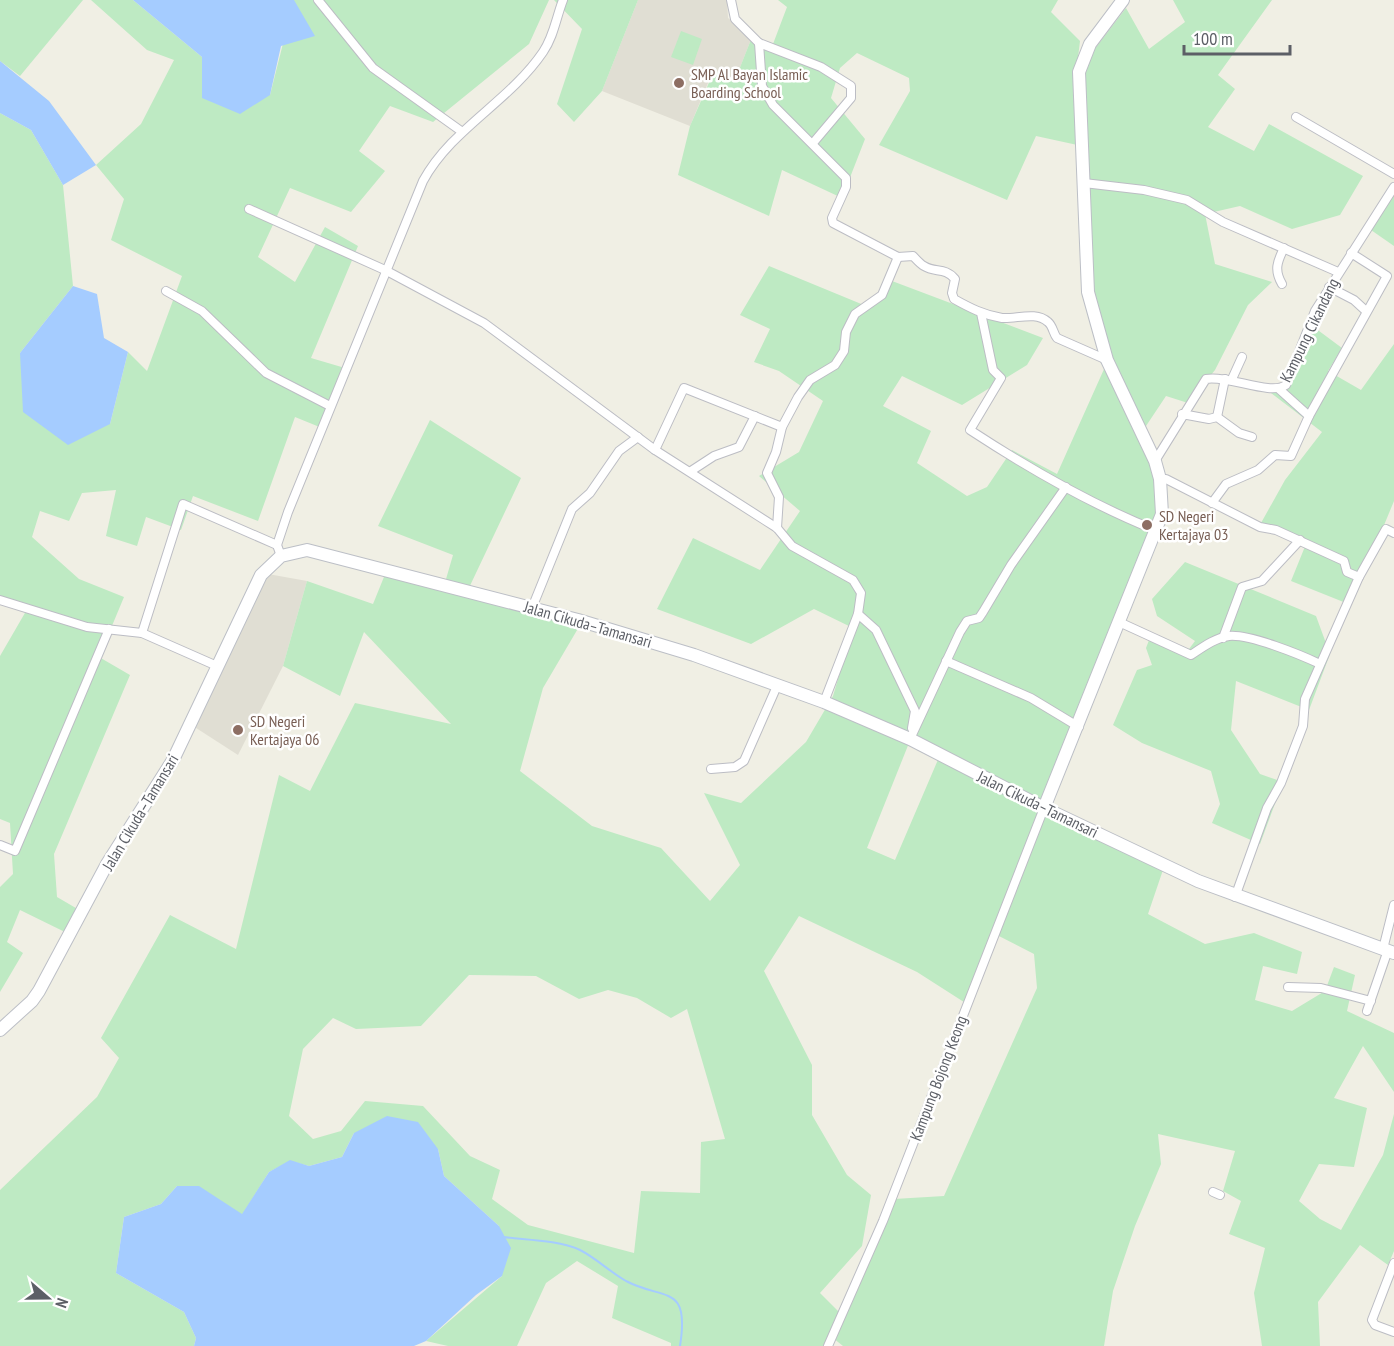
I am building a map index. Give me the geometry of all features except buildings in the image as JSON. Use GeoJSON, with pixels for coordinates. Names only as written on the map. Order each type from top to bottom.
{"type":"FeatureCollection","features":[{"type":"Feature","properties":{"kind":"street"},"geometry":{"type":"LineString","coordinates":[[318,0],[373,68],[461,131]]}},
{"type":"Feature","properties":{"kind":"street"},"geometry":{"type":"LineString","coordinates":[[142,633],[183,504],[279,551],[330,406],[385,270],[430,169],[461,131],[501,100],[542,53],[556,23],[563,0]]}},
{"type":"Feature","properties":{"kind":"street"},"geometry":{"type":"LineString","coordinates":[[731,0],[735,19],[759,43],[821,67],[851,86],[851,98],[813,143]]}},
{"type":"Feature","properties":{"kind":"street"},"geometry":{"type":"LineString","coordinates":[[1044,808],[1079,727],[1162,514],[1160,479],[1155,461],[1107,360],[1088,292],[1079,72],[1090,44],[1123,0]]}},
{"type":"Feature","properties":{"kind":"street"},"geometry":{"type":"LineString","coordinates":[[759,43],[762,86],[773,105],[846,178],[846,187],[832,218],[833,223],[898,257]]}},
{"type":"Feature","properties":{"kind":"street"},"geometry":{"type":"LineString","coordinates":[[1296,117],[1394,174]]}},
{"type":"Feature","properties":{"kind":"street"},"geometry":{"type":"LineString","coordinates":[[1084,183],[1144,190],[1187,200],[1222,222],[1338,272]]}},
{"type":"Feature","properties":{"kind":"street","name":"Kampung Cikandang"},"geometry":{"type":"LineString","coordinates":[[1229,379],[1280,389],[1286,385],[1315,311],[1394,187]]}},
{"type":"Feature","properties":{"kind":"street"},"geometry":{"type":"LineString","coordinates":[[249,209],[385,270],[484,323],[655,450],[777,528],[792,546],[853,580],[861,593],[858,614],[824,702]]}},
{"type":"Feature","properties":{"kind":"street"},"geometry":{"type":"LineString","coordinates":[[1282,284],[1277,275],[1277,264],[1284,248]]}},
{"type":"Feature","properties":{"kind":"street"},"geometry":{"type":"LineString","coordinates":[[1212,503],[1226,484],[1258,470],[1275,455],[1291,456],[1309,416],[1386,276],[1351,253]]}},
{"type":"Feature","properties":{"kind":"street"},"geometry":{"type":"LineString","coordinates":[[777,528],[779,497],[767,473],[776,452],[782,426],[810,380],[835,365],[844,351],[846,332],[855,314],[882,295],[898,257],[906,254],[913,256],[924,266],[941,268],[951,274],[955,279],[952,293],[954,299],[981,313],[1005,318],[1024,315],[1045,320],[1050,324],[1057,338],[1107,360]]}},
{"type":"Feature","properties":{"kind":"street"},"geometry":{"type":"LineString","coordinates":[[1329,287],[1354,300],[1366,311]]}},
{"type":"Feature","properties":{"kind":"street"},"geometry":{"type":"LineString","coordinates":[[166,291],[202,311],[266,373],[330,406]]}},
{"type":"Feature","properties":{"kind":"street"},"geometry":{"type":"LineString","coordinates":[[981,313],[993,370],[1001,378],[970,430],[1010,457],[1119,516],[1155,530]]}},
{"type":"Feature","properties":{"kind":"street"},"geometry":{"type":"LineString","coordinates":[[1217,417],[1229,379],[1242,357]]}},
{"type":"Feature","properties":{"kind":"street"},"geometry":{"type":"LineString","coordinates":[[1155,461],[1182,414],[1206,379],[1229,379]]}},
{"type":"Feature","properties":{"kind":"street"},"geometry":{"type":"LineString","coordinates":[[655,450],[684,388],[782,426]]}},
{"type":"Feature","properties":{"kind":"street"},"geometry":{"type":"LineString","coordinates":[[1280,389],[1309,416]]}},
{"type":"Feature","properties":{"kind":"street"},"geometry":{"type":"LineString","coordinates":[[1182,414],[1209,419],[1217,417]]}},
{"type":"Feature","properties":{"kind":"street"},"geometry":{"type":"LineString","coordinates":[[691,471],[714,456],[739,447],[755,416]]}},
{"type":"Feature","properties":{"kind":"street"},"geometry":{"type":"LineString","coordinates":[[1217,417],[1239,433],[1252,437]]}},
{"type":"Feature","properties":{"kind":"street"},"geometry":{"type":"LineString","coordinates":[[532,608],[572,509],[590,493],[619,451],[638,437]]}},
{"type":"Feature","properties":{"kind":"street"},"geometry":{"type":"LineString","coordinates":[[1160,479],[1166,479],[1260,527],[1276,530],[1344,561],[1347,572],[1359,577]]}},
{"type":"Feature","properties":{"kind":"street"},"geometry":{"type":"LineString","coordinates":[[910,740],[967,621],[979,618],[1011,565],[1066,487]]}},
{"type":"Feature","properties":{"kind":"street"},"geometry":{"type":"LineString","coordinates":[[1235,897],[1267,808],[1281,783],[1303,726],[1305,699],[1320,664],[1359,577],[1386,528],[1394,533]]}},
{"type":"Feature","properties":{"kind":"street"},"geometry":{"type":"LineString","coordinates":[[1223,638],[1242,587],[1262,581],[1300,540]]}},
{"type":"Feature","properties":{"kind":"street","name":"Jalan Cikuda–Tamansari"},"geometry":{"type":"LineString","coordinates":[[0,1030],[32,1001],[39,991],[107,864],[173,760],[261,575],[279,551],[318,551],[694,654],[824,702],[910,740],[1044,808],[1235,897],[1388,951]]}},
{"type":"Feature","properties":{"kind":"street"},"geometry":{"type":"LineString","coordinates":[[0,600],[87,627],[142,633],[217,666]]}},
{"type":"Feature","properties":{"kind":"street"},"geometry":{"type":"LineString","coordinates":[[858,614],[876,630],[915,711],[910,740]]}},
{"type":"Feature","properties":{"kind":"street"},"geometry":{"type":"LineString","coordinates":[[1119,622],[1191,655],[1208,643],[1231,636],[1289,649],[1320,664]]}},
{"type":"Feature","properties":{"kind":"street"},"geometry":{"type":"LineString","coordinates":[[0,845],[15,851],[109,629]]}},
{"type":"Feature","properties":{"kind":"street"},"geometry":{"type":"LineString","coordinates":[[946,661],[1031,698],[1079,727]]}},
{"type":"Feature","properties":{"kind":"street"},"geometry":{"type":"LineString","coordinates":[[711,769],[735,767],[744,761],[777,686]]}},
{"type":"Feature","properties":{"kind":"street","name":"Kampung Bojong Keong"},"geometry":{"type":"LineString","coordinates":[[828,1346],[883,1221],[1044,808]]}},
{"type":"Feature","properties":{"kind":"street"},"geometry":{"type":"LineString","coordinates":[[1367,1011],[1388,951],[1394,905]]}},
{"type":"Feature","properties":{"kind":"street"},"geometry":{"type":"LineString","coordinates":[[1288,987],[1321,988],[1371,1001]]}},
{"type":"Feature","properties":{"kind":"street"},"geometry":{"type":"LineString","coordinates":[[1394,1263],[1372,1320],[1375,1325],[1394,1332]]}},
{"type":"Feature","properties":{"kind":"shaded area"},"geometry":{"type":"Polygon","coordinates":[[[638,0],[727,0],[728,18],[752,37],[735,80],[713,71],[690,126],[602,91],[638,0]]]}},
{"type":"Feature","properties":{"kind":"shaded area"},"geometry":{"type":"Polygon","coordinates":[[[268,574],[307,581],[283,666],[238,755],[193,726],[268,574]]]}},
{"type":"Feature","properties":{"kind":"green space"},"geometry":{"type":"Polygon","coordinates":[[[0,0],[83,0],[20,76],[0,61],[0,0]]]}},
{"type":"Feature","properties":{"kind":"green space"},"geometry":{"type":"Polygon","coordinates":[[[91,0],[133,0],[202,57],[203,98],[270,95],[294,0],[549,0],[529,44],[433,122],[390,106],[359,151],[385,171],[351,212],[290,188],[258,257],[295,282],[325,227],[358,246],[311,358],[345,368],[322,428],[295,417],[258,521],[193,496],[181,530],[146,517],[137,546],[106,536],[116,490],[82,493],[69,521],[40,511],[32,537],[79,579],[124,597],[99,657],[130,675],[54,854],[57,897],[81,911],[69,934],[20,910],[7,942],[23,953],[0,992],[0,887],[13,874],[10,823],[0,819],[0,656],[29,606],[0,598],[0,113],[31,130],[63,185],[73,286],[20,353],[110,424],[128,352],[147,371],[182,276],[111,240],[124,199],[96,165],[141,124],[174,60],[147,50],[91,0]]]}},
{"type":"Feature","properties":{"kind":"green space"},"geometry":{"type":"Polygon","coordinates":[[[554,0],[638,0],[602,91],[574,122],[557,104],[582,29],[554,0]]]}},
{"type":"Feature","properties":{"kind":"green space"},"geometry":{"type":"Polygon","coordinates":[[[778,0],[1058,0],[1051,12],[1080,41],[1077,66],[1097,46],[1126,8],[1149,49],[1185,22],[1173,0],[1272,0],[1218,75],[1235,89],[1208,127],[1254,151],[1269,124],[1363,176],[1340,215],[1292,229],[1240,206],[1205,214],[1215,264],[1272,282],[1248,305],[1215,370],[1188,403],[1166,396],[1144,429],[1163,515],[1045,807],[1165,864],[1148,914],[1205,944],[1254,933],[1302,952],[1297,974],[1263,966],[1255,1000],[1292,1011],[1325,991],[1334,967],[1355,975],[1347,1011],[1394,1033],[1394,1092],[1363,1046],[1334,1098],[1367,1108],[1354,1167],[1319,1164],[1299,1201],[1320,1219],[1341,1230],[1383,1155],[1394,1114],[1394,1251],[1388,1265],[1360,1245],[1318,1302],[1320,1346],[1262,1346],[1254,1293],[1265,1248],[1229,1234],[1241,1201],[1223,1191],[1235,1151],[1158,1134],[1161,1164],[1135,1226],[1113,1291],[1104,1346],[843,1346],[833,1338],[830,1346],[671,1346],[671,1343],[612,1318],[618,1286],[577,1261],[546,1283],[517,1346],[448,1346],[426,1341],[502,1276],[499,1226],[444,1176],[438,1149],[354,1133],[342,1157],[309,1166],[290,1161],[269,1172],[242,1215],[177,1186],[161,1204],[124,1217],[116,1273],[184,1312],[196,1338],[194,1346],[0,1346],[0,1190],[97,1097],[119,1058],[101,1038],[170,915],[236,949],[279,775],[310,791],[355,703],[451,724],[364,632],[340,696],[283,666],[307,581],[373,604],[386,572],[444,586],[453,555],[378,526],[430,420],[521,478],[467,592],[583,620],[543,688],[520,771],[592,826],[661,848],[710,901],[740,865],[704,793],[741,803],[806,742],[833,696],[853,628],[814,609],[751,644],[657,609],[693,538],[760,570],[800,511],[759,476],[799,452],[823,401],[779,371],[754,362],[770,329],[740,315],[769,266],[871,308],[892,281],[1043,338],[1027,365],[962,405],[902,376],[883,406],[931,431],[917,463],[967,496],[987,487],[1012,450],[1057,474],[1109,358],[1087,288],[1082,146],[1036,136],[1007,200],[879,145],[910,91],[909,78],[857,53],[840,68],[831,98],[865,139],[842,198],[782,170],[769,216],[678,175],[690,126],[714,71],[735,80],[752,37],[773,44],[787,7],[778,0]],[[911,738],[867,848],[895,860],[940,755],[911,738]],[[799,916],[764,971],[812,1065],[812,1115],[847,1175],[871,1195],[862,1246],[820,1293],[842,1315],[894,1199],[944,1196],[1037,988],[1034,954],[995,934],[967,1004],[917,972],[799,916]],[[469,975],[421,1026],[356,1029],[333,1018],[303,1049],[289,1116],[313,1139],[341,1131],[365,1101],[423,1106],[470,1156],[500,1170],[492,1199],[528,1225],[634,1253],[641,1191],[700,1193],[701,1142],[725,1139],[687,1009],[671,1018],[637,998],[608,990],[579,999],[536,976],[469,975]]]}},
{"type":"Feature","properties":{"kind":"green space"},"geometry":{"type":"Polygon","coordinates":[[[681,31],[702,39],[693,65],[671,57],[681,31]]]}},
{"type":"Feature","properties":{"kind":"green space"},"geometry":{"type":"Polygon","coordinates":[[[1394,190],[1394,246],[1371,230],[1394,190]]]}},
{"type":"Feature","properties":{"kind":"green space"},"geometry":{"type":"Polygon","coordinates":[[[1311,325],[1342,348],[1328,371],[1361,390],[1394,344],[1394,501],[1351,605],[1291,581],[1306,544],[1261,523],[1285,480],[1322,432],[1271,393],[1299,364],[1311,325]]]}},
{"type":"Feature","properties":{"kind":"green space"},"geometry":{"type":"Polygon","coordinates":[[[1185,562],[1316,616],[1330,654],[1309,710],[1236,681],[1231,730],[1260,774],[1283,782],[1260,844],[1212,823],[1220,804],[1211,771],[1142,743],[1113,725],[1137,670],[1152,665],[1146,648],[1151,635],[1189,649],[1195,641],[1157,616],[1152,599],[1185,562]]]}},
{"type":"Feature","properties":{"kind":"water"},"geometry":{"type":"Polygon","coordinates":[[[133,0],[294,0],[315,36],[281,46],[270,95],[240,114],[202,98],[202,57],[133,0]]]}},
{"type":"Feature","properties":{"kind":"water"},"geometry":{"type":"Polygon","coordinates":[[[0,61],[49,101],[96,165],[63,185],[31,130],[0,113],[0,61]]]}},
{"type":"Feature","properties":{"kind":"water"},"geometry":{"type":"Polygon","coordinates":[[[73,286],[97,294],[104,338],[128,352],[110,424],[68,445],[23,412],[20,353],[73,286]]]}},
{"type":"Feature","properties":{"kind":"water"},"geometry":{"type":"Polygon","coordinates":[[[387,1116],[418,1122],[438,1149],[444,1176],[499,1226],[511,1248],[502,1276],[476,1295],[426,1341],[414,1346],[194,1346],[196,1338],[184,1312],[116,1273],[124,1217],[161,1204],[177,1186],[199,1186],[242,1214],[269,1172],[290,1160],[309,1166],[342,1157],[354,1133],[387,1116]]]}},
{"type":"Feature","properties":{"kind":"waterway"},"geometry":{"type":"LineString","coordinates":[[503,1237],[552,1242],[580,1250],[626,1281],[671,1297],[681,1312],[680,1346]]}},
{"type":"Feature","properties":{"kind":"place","name":"SMP Al Bayan Islamic Boarding School"},"geometry":{"type":"Point","coordinates":[679,83]}},
{"type":"Feature","properties":{"kind":"place","name":"SD Negeri Kertajaya 03"},"geometry":{"type":"Point","coordinates":[1147,525]}},
{"type":"Feature","properties":{"kind":"place","name":"SD Negeri Kertajaya 06"},"geometry":{"type":"Point","coordinates":[238,730]}}]}
